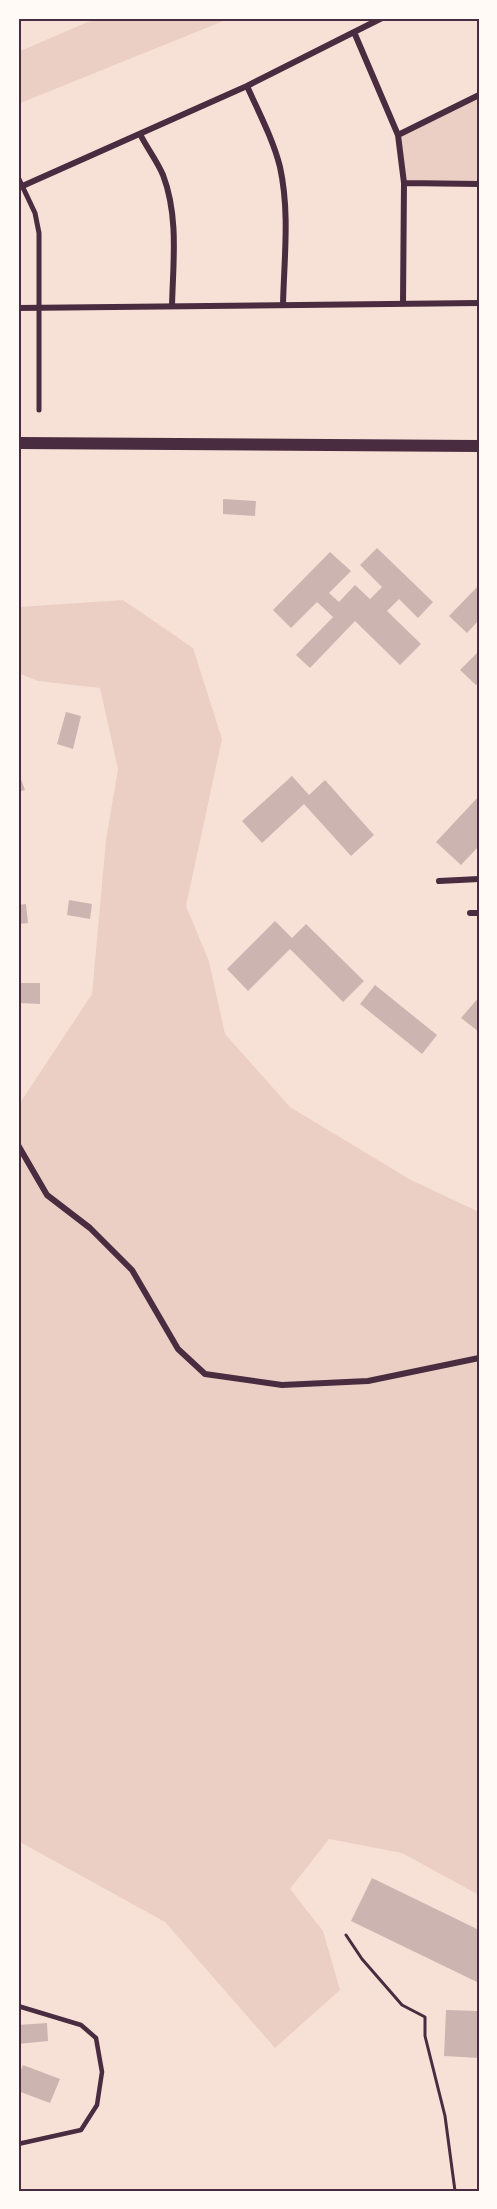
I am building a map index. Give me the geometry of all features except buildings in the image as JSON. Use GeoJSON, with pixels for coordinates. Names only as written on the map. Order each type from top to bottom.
{"type":"FeatureCollection","features":[{"type":"Feature","properties":{"kind":"main road"},"geometry":{"type":"LineString","coordinates":[[18,443],[479,446]]}},
{"type":"Feature","properties":{"kind":"street"},"geometry":{"type":"LineString","coordinates":[[20,187],[247,86],[382,18]]}},
{"type":"Feature","properties":{"kind":"street"},"geometry":{"type":"LineString","coordinates":[[354,32],[398,135],[404,183],[403,303]]}},
{"type":"Feature","properties":{"kind":"street"},"geometry":{"type":"LineString","coordinates":[[247,86],[270,135],[280,168],[286,205],[283,305]]}},
{"type":"Feature","properties":{"kind":"street"},"geometry":{"type":"LineString","coordinates":[[398,135],[479,95]]}},
{"type":"Feature","properties":{"kind":"street"},"geometry":{"type":"LineString","coordinates":[[140,134],[162,173],[170,196],[174,221],[172,306]]}},
{"type":"Feature","properties":{"kind":"street"},"geometry":{"type":"LineString","coordinates":[[18,177],[20,187],[35,213],[39,233],[39,410]]}},
{"type":"Feature","properties":{"kind":"street"},"geometry":{"type":"LineString","coordinates":[[404,183],[479,184]]}},
{"type":"Feature","properties":{"kind":"street"},"geometry":{"type":"LineString","coordinates":[[18,308],[479,303]]}},
{"type":"Feature","properties":{"kind":"street"},"geometry":{"type":"LineString","coordinates":[[440,880],[479,879]]}},
{"type":"Feature","properties":{"kind":"street"},"geometry":{"type":"LineString","coordinates":[[470,913],[479,913]]}},
{"type":"Feature","properties":{"kind":"street"},"geometry":{"type":"LineString","coordinates":[[18,1145],[47,1195],[90,1228],[132,1270],[178,1349],[205,1374],[282,1384],[368,1381],[479,1358]]}},
{"type":"Feature","properties":{"kind":"lane"},"geometry":{"type":"LineString","coordinates":[[18,2006],[81,2025],[96,2038],[102,2072],[97,2105],[81,2130],[18,2144]]}},
{"type":"Feature","properties":{"kind":"path"},"geometry":{"type":"LineString","coordinates":[[346,1935],[362,1959],[402,2006],[425,2017],[425,2036],[445,2116],[455,2191]]}},
{"type":"Feature","properties":{"kind":"shaded area"},"geometry":{"type":"Polygon","coordinates":[[[97,18],[231,18],[18,104],[18,52],[97,18]]]}},
{"type":"Feature","properties":{"kind":"shaded area"},"geometry":{"type":"Polygon","coordinates":[[[479,95],[479,184],[404,183],[398,135],[479,95]]]}},
{"type":"Feature","properties":{"kind":"shaded area"},"geometry":{"type":"Polygon","coordinates":[[[123,600],[193,648],[222,739],[186,906],[209,961],[225,1034],[290,1107],[411,1180],[479,1212],[479,1895],[402,1853],[329,1839],[290,1889],[323,1931],[340,1990],[275,2048],[165,1922],[18,1841],[18,1106],[92,994],[106,840],[118,769],[100,688],[38,681],[18,673],[18,607],[123,600]]]}}]}
